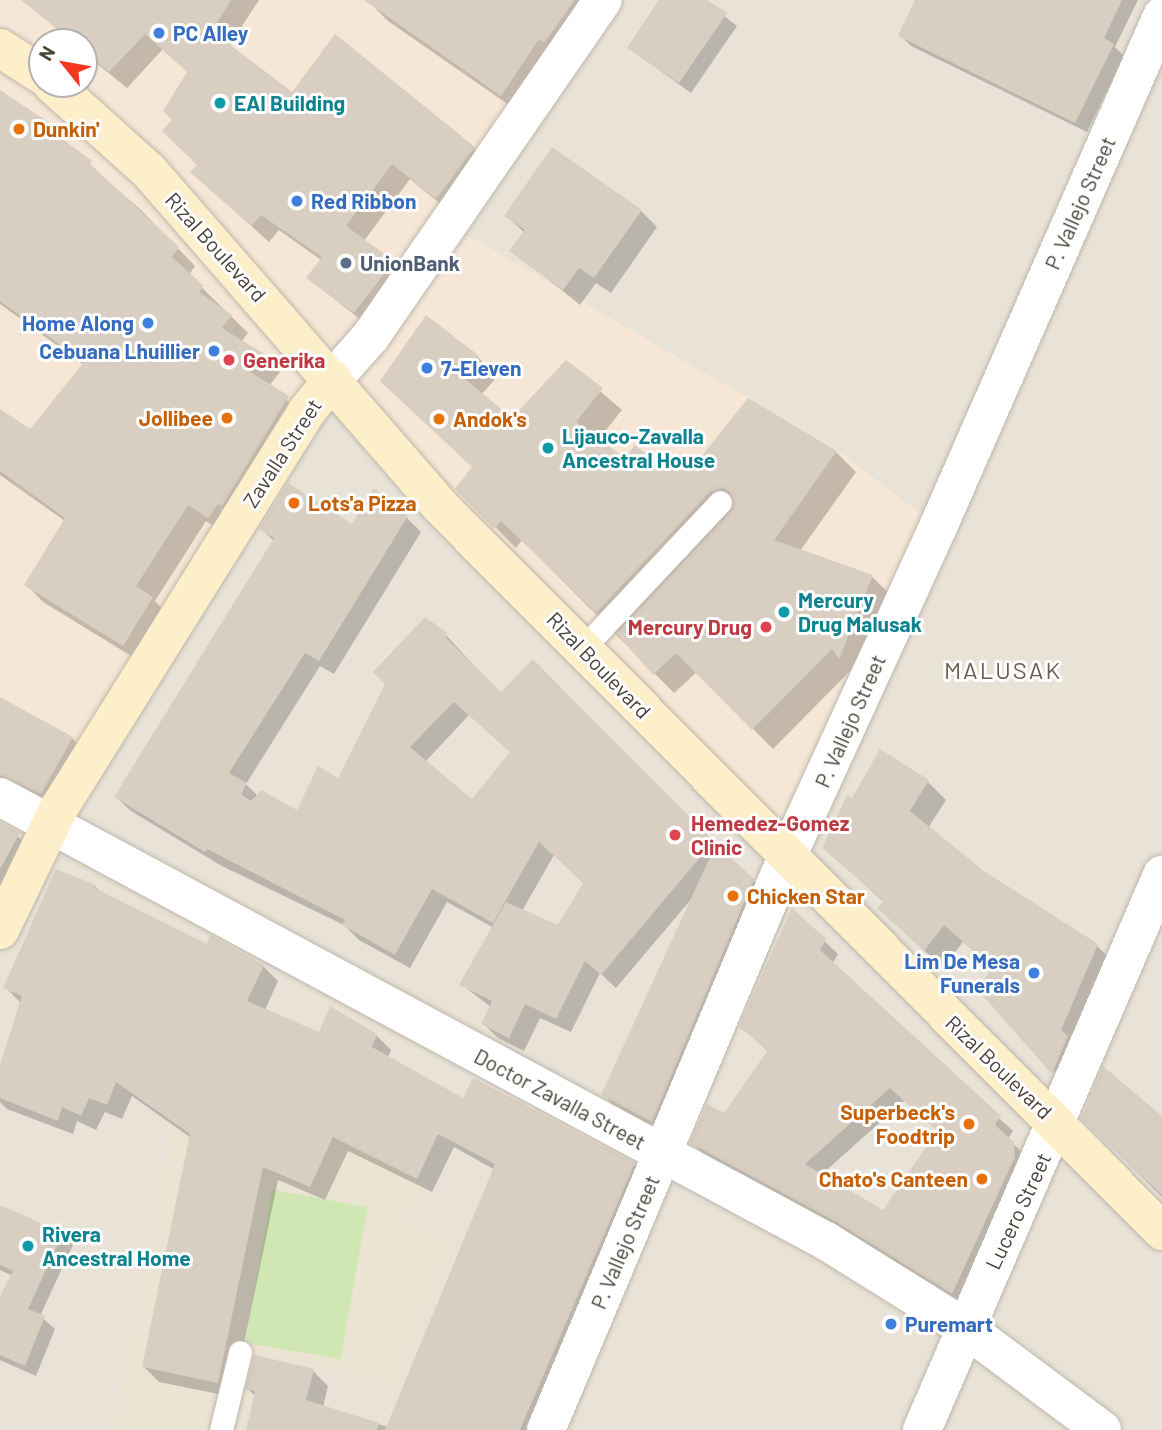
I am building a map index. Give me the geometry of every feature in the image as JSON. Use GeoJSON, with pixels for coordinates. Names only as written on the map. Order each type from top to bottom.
{"type":"FeatureCollection","features":[{"type":"Feature","properties":{"kind":"main road"},"geometry":{"type":"LineString","coordinates":[[0,48],[28,66]]}},
{"type":"Feature","properties":{"kind":"main road","name":"Rizal Boulevard"},"geometry":{"type":"LineString","coordinates":[[68,98],[149,171],[333,379],[441,507],[583,648],[786,859],[1057,1124],[1162,1231]]}},
{"type":"Feature","properties":{"kind":"main road","name":"Zavalla Street"},"geometry":{"type":"LineString","coordinates":[[0,930],[48,825],[307,411],[333,379]]}},
{"type":"Feature","properties":{"kind":"street","name":"Zavalla Street"},"geometry":{"type":"LineString","coordinates":[[333,379],[371,336],[603,0]]}},
{"type":"Feature","properties":{"kind":"street","name":"P. Vallejo Street"},"geometry":{"type":"LineString","coordinates":[[545,1430],[786,859],[938,527],[1162,16]]}},
{"type":"Feature","properties":{"kind":"street","name":"Doctor Zavalla Street"},"geometry":{"type":"LineString","coordinates":[[0,797],[826,1241],[964,1328],[1102,1430]]}},
{"type":"Feature","properties":{"kind":"street","name":"Lucero Street"},"geometry":{"type":"LineString","coordinates":[[922,1430],[964,1328],[1057,1124],[1162,875]]}},
{"type":"Feature","properties":{"kind":"lane"},"geometry":{"type":"LineString","coordinates":[[583,648],[720,502]]}},
{"type":"Feature","properties":{"kind":"lane"},"geometry":{"type":"LineString","coordinates":[[220,1430],[240,1352]]}},
{"type":"Feature","properties":{"kind":"shaded area"},"geometry":{"type":"Polygon","coordinates":[[[0,0],[604,0],[446,223],[834,448],[938,527],[786,859],[333,380],[49,825],[0,797],[0,0]]]}},
{"type":"Feature","properties":{"kind":"shaded area"},"geometry":{"type":"Polygon","coordinates":[[[603,0],[1162,0],[1162,1430],[0,1430],[0,797],[333,379],[938,527],[834,448],[446,223],[603,0]]]}},
{"type":"Feature","properties":{"kind":"shaded area"},"geometry":{"type":"Polygon","coordinates":[[[173,1125],[310,1186],[333,1137],[423,1182],[403,1222],[452,1243],[394,1386],[258,1352],[242,1430],[114,1430],[173,1125]]]}},
{"type":"Feature","properties":{"kind":"green space"},"geometry":{"type":"Polygon","coordinates":[[[272,1190],[368,1207],[341,1359],[245,1343],[272,1190]]]}},
{"type":"Feature","properties":{"kind":"building"},"geometry":{"type":"Polygon","coordinates":[[[21,0],[231,0],[212,31],[292,92],[335,34],[475,147],[436,199],[392,164],[346,226],[394,261],[354,313],[306,278],[322,257],[261,215],[251,226],[190,172],[197,165],[162,131],[172,120],[163,111],[187,72],[145,34],[109,72],[98,63],[98,28],[56,28],[21,0]]]}},
{"type":"Feature","properties":{"kind":"building"},"geometry":{"type":"Polygon","coordinates":[[[364,0],[575,0],[544,43],[539,39],[501,96],[364,0]]]}},
{"type":"Feature","properties":{"kind":"building"},"geometry":{"type":"Polygon","coordinates":[[[659,0],[707,0],[727,13],[679,83],[627,48],[659,0]]]}},
{"type":"Feature","properties":{"kind":"building"},"geometry":{"type":"Polygon","coordinates":[[[915,0],[1122,0],[1104,38],[1114,44],[1075,123],[898,36],[915,0]]]}},
{"type":"Feature","properties":{"kind":"building"},"geometry":{"type":"Polygon","coordinates":[[[0,90],[48,122],[48,128],[92,161],[90,164],[179,247],[172,257],[204,286],[199,292],[232,315],[222,328],[264,354],[250,372],[289,396],[222,506],[218,504],[208,518],[188,505],[136,586],[153,597],[123,646],[24,585],[65,518],[0,471],[0,409],[30,429],[84,362],[0,301],[0,90]]]}},
{"type":"Feature","properties":{"kind":"building"},"geometry":{"type":"Polygon","coordinates":[[[552,147],[642,210],[594,278],[579,268],[563,290],[509,251],[525,230],[504,216],[552,147]]]}},
{"type":"Feature","properties":{"kind":"building"},"geometry":{"type":"Polygon","coordinates":[[[426,315],[478,355],[460,375],[512,418],[566,360],[603,388],[576,422],[625,458],[635,445],[666,470],[680,453],[694,466],[748,398],[837,451],[774,540],[873,575],[839,659],[832,649],[752,730],[676,653],[653,675],[616,633],[730,512],[734,505],[730,492],[723,488],[710,492],[596,613],[501,521],[494,529],[455,489],[472,467],[380,381],[426,315]]]}},
{"type":"Feature","properties":{"kind":"building"},"geometry":{"type":"Polygon","coordinates":[[[288,483],[352,524],[374,488],[408,516],[319,661],[305,653],[229,773],[247,783],[241,794],[251,801],[261,790],[297,810],[318,766],[338,778],[385,684],[373,672],[425,617],[447,633],[446,638],[501,692],[533,659],[713,842],[601,975],[585,961],[556,1019],[525,1004],[509,1038],[481,1024],[492,1001],[459,985],[506,902],[558,925],[583,883],[539,842],[493,923],[432,889],[395,955],[342,925],[345,920],[207,849],[205,852],[114,797],[274,538],[259,529],[288,483]],[[454,702],[410,747],[472,799],[510,752],[454,702]]]}},
{"type":"Feature","properties":{"kind":"building"},"geometry":{"type":"Polygon","coordinates":[[[0,697],[73,737],[41,794],[0,775],[0,697]]]}},
{"type":"Feature","properties":{"kind":"building"},"geometry":{"type":"Polygon","coordinates":[[[880,749],[929,780],[910,811],[984,871],[1098,944],[1061,1030],[1068,1036],[1052,1074],[978,990],[992,967],[944,925],[924,951],[877,908],[884,901],[822,848],[847,795],[852,798],[880,749]]]}},
{"type":"Feature","properties":{"kind":"building"},"geometry":{"type":"Polygon","coordinates":[[[0,822],[20,833],[0,869],[0,822]]]}},
{"type":"Feature","properties":{"kind":"building"},"geometry":{"type":"Polygon","coordinates":[[[716,844],[754,879],[652,1122],[601,1095],[716,844]]]}},
{"type":"Feature","properties":{"kind":"building"},"geometry":{"type":"Polygon","coordinates":[[[56,869],[96,885],[95,888],[207,944],[210,935],[264,965],[247,1001],[319,1032],[330,1006],[377,1034],[372,1047],[463,1098],[473,1078],[635,1163],[520,1430],[385,1430],[495,1164],[438,1134],[417,1179],[333,1137],[310,1187],[263,1167],[218,1383],[142,1367],[190,1134],[116,1082],[107,1105],[89,1098],[81,1116],[62,1107],[58,1121],[0,1098],[0,1065],[22,996],[3,988],[56,869]]]}},
{"type":"Feature","properties":{"kind":"building"},"geometry":{"type":"Polygon","coordinates":[[[792,908],[826,939],[820,950],[1001,1116],[995,1125],[1014,1142],[1015,1157],[952,1294],[836,1222],[690,1143],[707,1104],[724,1113],[768,1050],[739,1027],[792,908]],[[890,1088],[805,1164],[883,1210],[937,1131],[890,1088]]]}},
{"type":"Feature","properties":{"kind":"building"},"geometry":{"type":"Polygon","coordinates":[[[1103,1066],[1162,1116],[1162,1195],[1081,1119],[1103,1066]]]}},
{"type":"Feature","properties":{"kind":"building"},"geometry":{"type":"Polygon","coordinates":[[[0,1205],[63,1233],[28,1309],[45,1316],[25,1366],[0,1355],[0,1296],[13,1271],[0,1265],[0,1205]]]}},
{"type":"Feature","properties":{"kind":"building"},"geometry":{"type":"Polygon","coordinates":[[[254,1355],[314,1369],[306,1400],[379,1423],[377,1430],[246,1430],[255,1391],[245,1389],[254,1355]]]}},
{"type":"Feature","properties":{"kind":"place","name":"PC Alley"},"geometry":{"type":"Point","coordinates":[159,33]}},
{"type":"Feature","properties":{"kind":"place","name":"EAI Building"},"geometry":{"type":"Point","coordinates":[220,103]}},
{"type":"Feature","properties":{"kind":"place","name":"Dunkin'"},"geometry":{"type":"Point","coordinates":[19,129]}},
{"type":"Feature","properties":{"kind":"place","name":"Red Ribbon"},"geometry":{"type":"Point","coordinates":[297,201]}},
{"type":"Feature","properties":{"kind":"place","name":"UnionBank"},"geometry":{"type":"Point","coordinates":[346,263]}},
{"type":"Feature","properties":{"kind":"place","name":"Home Along"},"geometry":{"type":"Point","coordinates":[148,323]}},
{"type":"Feature","properties":{"kind":"place","name":"Cebuana Lhuillier"},"geometry":{"type":"Point","coordinates":[214,351]}},
{"type":"Feature","properties":{"kind":"place","name":"Generika"},"geometry":{"type":"Point","coordinates":[229,360]}},
{"type":"Feature","properties":{"kind":"place","name":"7-Eleven"},"geometry":{"type":"Point","coordinates":[427,368]}},
{"type":"Feature","properties":{"kind":"place","name":"Jollibee"},"geometry":{"type":"Point","coordinates":[227,418]}},
{"type":"Feature","properties":{"kind":"place","name":"Andok's"},"geometry":{"type":"Point","coordinates":[439,419]}},
{"type":"Feature","properties":{"kind":"place","name":"Lijauco-Zavalla Ancestral House"},"geometry":{"type":"Point","coordinates":[548,448]}},
{"type":"Feature","properties":{"kind":"place","name":"Lots'a Pizza"},"geometry":{"type":"Point","coordinates":[294,503]}},
{"type":"Feature","properties":{"kind":"place","name":"Mercury Drug Malusak"},"geometry":{"type":"Point","coordinates":[784,612]}},
{"type":"Feature","properties":{"kind":"place","name":"Mercury Drug"},"geometry":{"type":"Point","coordinates":[766,627]}},
{"type":"Feature","properties":{"kind":"place","name":"Hemedez-Gomez Clinic"},"geometry":{"type":"Point","coordinates":[675,835]}},
{"type":"Feature","properties":{"kind":"place","name":"Chicken Star"},"geometry":{"type":"Point","coordinates":[733,896]}},
{"type":"Feature","properties":{"kind":"place","name":"Lim De Mesa Funerals"},"geometry":{"type":"Point","coordinates":[1034,973]}},
{"type":"Feature","properties":{"kind":"place","name":"Superbeck's Foodtrip"},"geometry":{"type":"Point","coordinates":[969,1124]}},
{"type":"Feature","properties":{"kind":"place","name":"Chato's Canteen"},"geometry":{"type":"Point","coordinates":[982,1179]}},
{"type":"Feature","properties":{"kind":"place","name":"Rivera Ancestral Home"},"geometry":{"type":"Point","coordinates":[28,1246]}},
{"type":"Feature","properties":{"kind":"place","name":"Puremart"},"geometry":{"type":"Point","coordinates":[891,1324]}},
{"type":"Feature","properties":{"kind":"district","name":"MALUSAK"},"geometry":{"type":"Point","coordinates":[1003,670]}}]}
